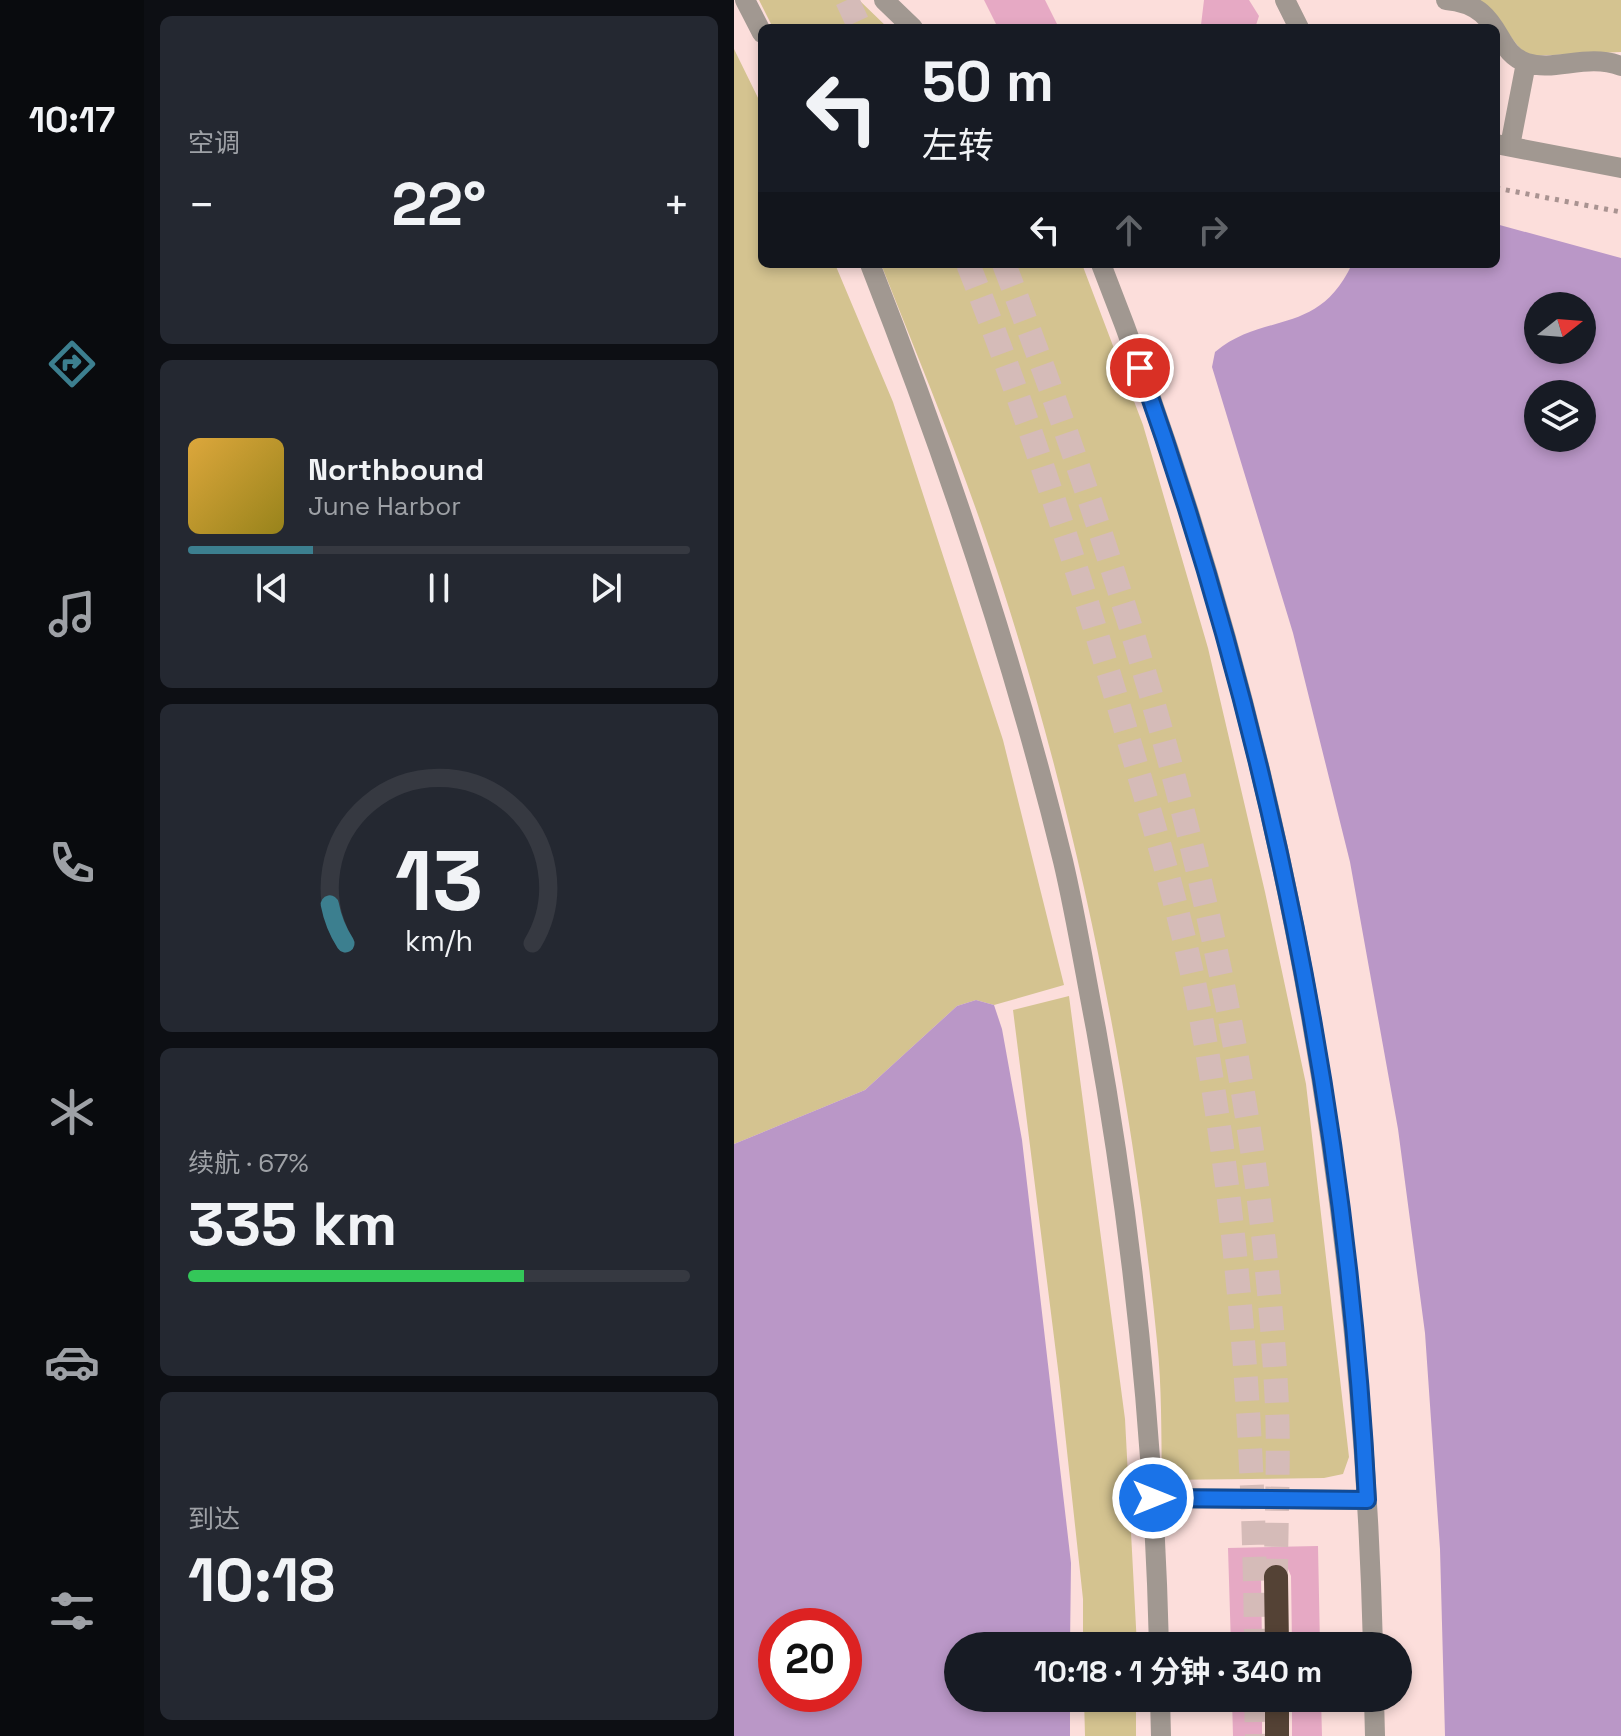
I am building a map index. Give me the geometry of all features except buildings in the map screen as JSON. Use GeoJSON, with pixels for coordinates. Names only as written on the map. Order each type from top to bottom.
{"type":"FeatureCollection","features":[{"type":"Feature","properties":{"kind":"highway"},"geometry":{"type":"LineString","coordinates":[[1276,1577],[1277,1632]]}},
{"type":"Feature","properties":{"kind":"highway"},"geometry":{"type":"LineString","coordinates":[[1277,1712],[1277,1736]]}},
{"type":"Feature","properties":{"kind":"lane"},"geometry":{"type":"LineString","coordinates":[[745,0],[758,25]]}},
{"type":"Feature","properties":{"kind":"lane"},"geometry":{"type":"LineString","coordinates":[[884,0],[909,24]]}},
{"type":"Feature","properties":{"kind":"lane"},"geometry":{"type":"LineString","coordinates":[[1285,0],[1297,24]]}},
{"type":"Feature","properties":{"kind":"lane"},"geometry":{"type":"LineString","coordinates":[[1446,0],[1471,5],[1484,13],[1492,24]]}},
{"type":"Feature","properties":{"kind":"lane"},"geometry":{"type":"LineString","coordinates":[[1500,35],[1515,56],[1526,63],[1540,65],[1578,60],[1621,66]]}},
{"type":"Feature","properties":{"kind":"lane"},"geometry":{"type":"LineString","coordinates":[[1526,63],[1503,145],[1621,168]]}},
{"type":"Feature","properties":{"kind":"lane"},"geometry":{"type":"LineString","coordinates":[[871,268],[969,531],[1004,644],[1063,864],[1110,1105],[1128,1228],[1153,1498],[1158,1632]]}},
{"type":"Feature","properties":{"kind":"lane"},"geometry":{"type":"LineString","coordinates":[[1102,268],[1158,420],[1205,565],[1256,750],[1287,890],[1313,1030],[1349,1278],[1363,1419],[1372,1632]]}},
{"type":"Feature","properties":{"kind":"lane"},"geometry":{"type":"LineString","coordinates":[[1153,1498],[1367,1500]]}},
{"type":"Feature","properties":{"kind":"lane"},"geometry":{"type":"LineString","coordinates":[[1160,1712],[1161,1736]]}},
{"type":"Feature","properties":{"kind":"lane"},"geometry":{"type":"LineString","coordinates":[[1374,1712],[1375,1736]]}},
{"type":"Feature","properties":{"kind":"path"},"geometry":{"type":"LineString","coordinates":[[1500,189],[1621,212]]}},
{"type":"Feature","properties":{"kind":"shaded area"},"geometry":{"type":"Polygon","coordinates":[[[759,0],[859,0],[884,24],[771,24],[759,0]]]}},
{"type":"Feature","properties":{"kind":"shaded area"},"geometry":{"type":"Polygon","coordinates":[[[1477,0],[1621,0],[1621,52],[1529,56],[1493,12],[1477,0]]]}},
{"type":"Feature","properties":{"kind":"shaded area"},"geometry":{"type":"Polygon","coordinates":[[[734,49],[758,98],[758,268],[837,268],[893,402],[1003,740],[1064,985],[994,1005],[976,1000],[957,1006],[865,1090],[734,1144],[734,49]]]}},
{"type":"Feature","properties":{"kind":"shaded area"},"geometry":{"type":"Polygon","coordinates":[[[1500,225],[1621,258],[1621,1736],[1445,1736],[1440,1549],[1425,1333],[1398,1129],[1350,862],[1293,633],[1212,367],[1215,352],[1234,339],[1307,313],[1323,303],[1350,268],[1500,268],[1500,225]]]}},
{"type":"Feature","properties":{"kind":"shaded area"},"geometry":{"type":"Polygon","coordinates":[[[883,268],[1084,268],[1143,425],[1208,648],[1265,892],[1306,1084],[1349,1457],[1343,1474],[1324,1478],[1162,1480],[1159,1358],[1146,1241],[1115,1040],[1095,939],[1073,839],[1020,642],[951,440],[883,268]]]}},
{"type":"Feature","properties":{"kind":"shaded area"},"geometry":{"type":"Polygon","coordinates":[[[1069,996],[1125,1419],[1136,1632],[1083,1632],[1083,1599],[1059,1377],[1013,1010],[1069,996]]]}},
{"type":"Feature","properties":{"kind":"shaded area"},"geometry":{"type":"Polygon","coordinates":[[[976,1000],[994,1005],[1002,1029],[1022,1140],[1071,1563],[1070,1632],[944,1632],[944,1712],[1070,1712],[1070,1736],[734,1736],[734,1144],[865,1090],[957,1006],[976,1000]]]}},
{"type":"Feature","properties":{"kind":"shaded area"},"geometry":{"type":"Polygon","coordinates":[[[1084,1712],[1136,1712],[1136,1736],[1085,1736],[1084,1712]]]}},
{"type":"Feature","properties":{"kind":"tunnel"},"geometry":{"type":"LineString","coordinates":[[847,0],[858,24]]}},
{"type":"Feature","properties":{"kind":"tunnel"},"geometry":{"type":"LineString","coordinates":[[970,268],[1031,432],[1087,602],[1174,897],[1199,1007],[1224,1166],[1242,1325],[1252,1486],[1256,1632]]}},
{"type":"Feature","properties":{"kind":"tunnel"},"geometry":{"type":"LineString","coordinates":[[1005,268],[1102,537],[1145,675],[1184,815],[1217,957],[1244,1099],[1264,1243],[1277,1411],[1276,1577]]}},
{"type":"Feature","properties":{"kind":"tunnel"},"geometry":{"type":"LineString","coordinates":[[1256,1712],[1257,1736]]}},
{"type":"Feature","properties":{"kind":"route"},"geometry":{"type":"LineString","coordinates":[[1140,368],[1205,565],[1256,750],[1287,890],[1313,1030],[1349,1278],[1363,1419],[1367,1500],[1153,1498]]}}]}
